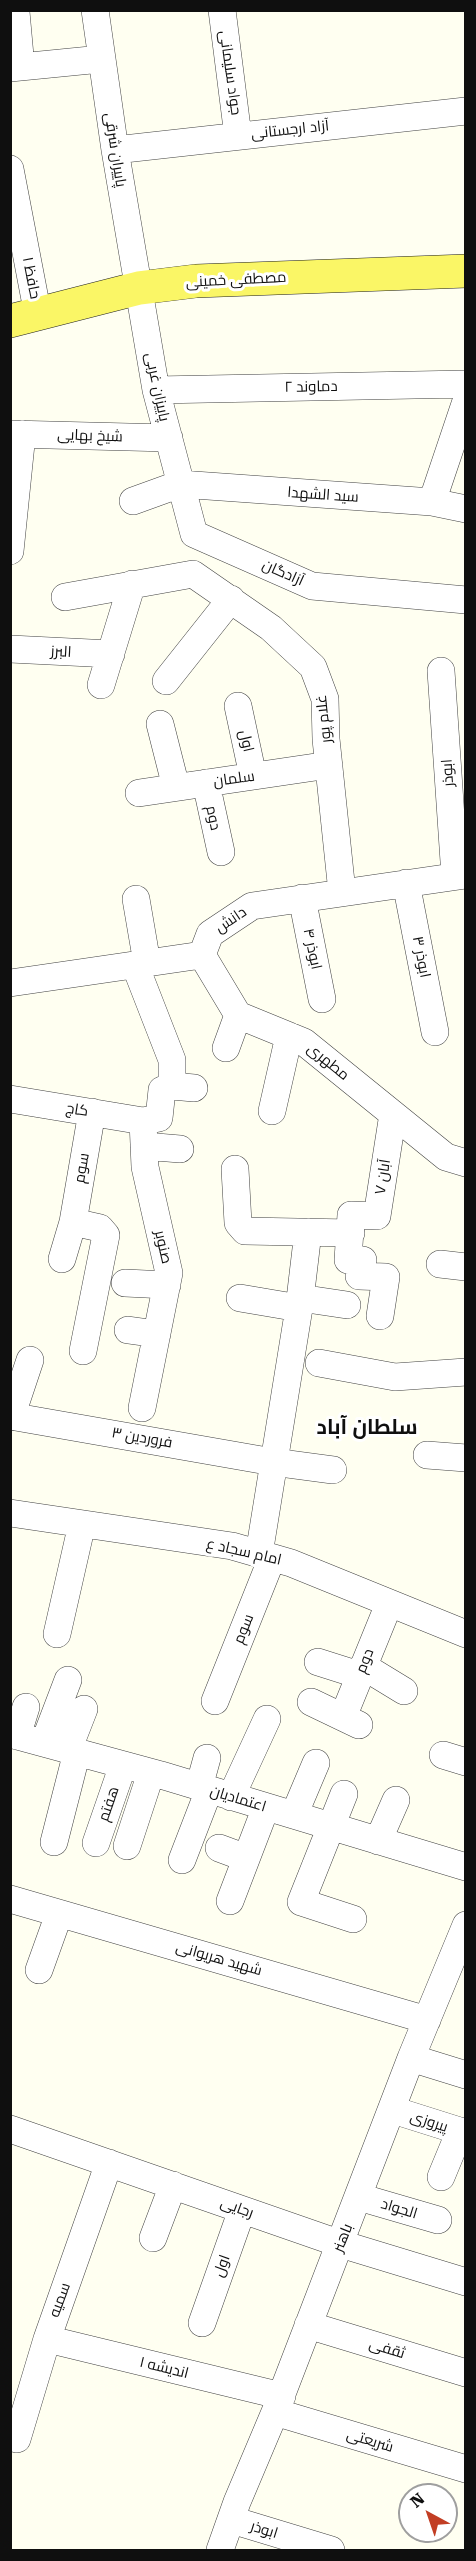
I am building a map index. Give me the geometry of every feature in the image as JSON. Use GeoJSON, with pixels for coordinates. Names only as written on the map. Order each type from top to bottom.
{"type":"FeatureCollection","features":[{"type":"Feature","properties":{"kind":"main road","name":"مصطفی خمینی"},"geometry":{"type":"LineString","coordinates":[[24,318],[139,288],[196,281],[465,271]]}},
{"type":"Feature","properties":{"kind":"street","name":"پاییران شرقی"},"geometry":{"type":"LineString","coordinates":[[95,10],[115,150],[139,288]]}},
{"type":"Feature","properties":{"kind":"street","name":"جواد سلیمانی"},"geometry":{"type":"LineString","coordinates":[[222,10],[238,136]]}},
{"type":"Feature","properties":{"kind":"street"},"geometry":{"type":"LineString","coordinates":[[16,12],[16,68],[101,59]]}},
{"type":"Feature","properties":{"kind":"street","name":"آزاد ارجستانی"},"geometry":{"type":"LineString","coordinates":[[115,150],[465,111]]}},
{"type":"Feature","properties":{"kind":"street","name":"حافظ ۱"},"geometry":{"type":"LineString","coordinates":[[10,169],[24,318]]}},
{"type":"Feature","properties":{"kind":"street","name":"پاییزان غربی"},"geometry":{"type":"LineString","coordinates":[[139,288],[156,390],[180,484]]}},
{"type":"Feature","properties":{"kind":"street","name":"دماوند ۲"},"geometry":{"type":"LineString","coordinates":[[156,390],[465,384]]}},
{"type":"Feature","properties":{"kind":"street"},"geometry":{"type":"LineString","coordinates":[[432,502],[465,401]]}},
{"type":"Feature","properties":{"kind":"street"},"geometry":{"type":"LineString","coordinates":[[10,550],[16,434]]}},
{"type":"Feature","properties":{"kind":"street","name":"شیخ بهایی"},"geometry":{"type":"LineString","coordinates":[[16,434],[168,438]]}},
{"type":"Feature","properties":{"kind":"street"},"geometry":{"type":"LineString","coordinates":[[65,597],[193,574],[194,534],[180,484],[133,501]]}},
{"type":"Feature","properties":{"kind":"street","name":"سید الشهدا"},"geometry":{"type":"LineString","coordinates":[[180,484],[432,502],[465,509]]}},
{"type":"Feature","properties":{"kind":"street","name":"آزادگان"},"geometry":{"type":"LineString","coordinates":[[194,534],[312,586],[465,600]]}},
{"type":"Feature","properties":{"kind":"street","name":"غلام پور"},"geometry":{"type":"LineString","coordinates":[[193,574],[271,628],[313,668],[325,699],[329,765],[342,892]]}},
{"type":"Feature","properties":{"kind":"street"},"geometry":{"type":"LineString","coordinates":[[101,685],[132,584]]}},
{"type":"Feature","properties":{"kind":"street"},"geometry":{"type":"LineString","coordinates":[[166,681],[231,599]]}},
{"type":"Feature","properties":{"kind":"street","name":"البرز"},"geometry":{"type":"LineString","coordinates":[[10,649],[111,654]]}},
{"type":"Feature","properties":{"kind":"street","name":"ابوذر"},"geometry":{"type":"LineString","coordinates":[[441,671],[460,875]]}},
{"type":"Feature","properties":{"kind":"street","name":"اول"},"geometry":{"type":"LineString","coordinates":[[238,706],[254,776]]}},
{"type":"Feature","properties":{"kind":"street"},"geometry":{"type":"LineString","coordinates":[[160,724],[176,787]]}},
{"type":"Feature","properties":{"kind":"street","name":"سلمان"},"geometry":{"type":"LineString","coordinates":[[138,793],[329,765]]}},
{"type":"Feature","properties":{"kind":"street","name":"دوم"},"geometry":{"type":"LineString","coordinates":[[206,783],[220,852]]}},
{"type":"Feature","properties":{"kind":"street","name":"دانش"},"geometry":{"type":"LineString","coordinates":[[202,955],[210,934],[252,906],[460,875]]}},
{"type":"Feature","properties":{"kind":"street","name":"ابوذر ۳"},"geometry":{"type":"LineString","coordinates":[[406,883],[435,1032]]}},
{"type":"Feature","properties":{"kind":"street","name":"ابوذر ۴"},"geometry":{"type":"LineString","coordinates":[[302,898],[322,999]]}},
{"type":"Feature","properties":{"kind":"street"},"geometry":{"type":"LineString","coordinates":[[136,899],[141,964],[183,1087],[162,1090],[159,1118],[144,1134]]}},
{"type":"Feature","properties":{"kind":"street"},"geometry":{"type":"LineString","coordinates":[[10,983],[202,955],[238,1015],[226,1048]]}},
{"type":"Feature","properties":{"kind":"street","name":"مطهری"},"geometry":{"type":"LineString","coordinates":[[238,1015],[304,1042],[446,1157],[465,1163]]}},
{"type":"Feature","properties":{"kind":"street"},"geometry":{"type":"LineString","coordinates":[[272,1112],[289,1036]]}},
{"type":"Feature","properties":{"kind":"street","name":"کاج"},"geometry":{"type":"LineString","coordinates":[[10,1100],[92,1112],[180,1149]]}},
{"type":"Feature","properties":{"kind":"street","name":"سوم"},"geometry":{"type":"LineString","coordinates":[[62,1259],[73,1222],[92,1112]]}},
{"type":"Feature","properties":{"kind":"street","name":"آبان ۷"},"geometry":{"type":"LineString","coordinates":[[351,1233],[351,1215],[377,1216],[393,1114]]}},
{"type":"Feature","properties":{"kind":"street","name":"صنوبر"},"geometry":{"type":"LineString","coordinates":[[142,1408],[169,1273],[145,1167],[144,1134]]}},
{"type":"Feature","properties":{"kind":"street"},"geometry":{"type":"LineString","coordinates":[[235,1169],[238,1223],[245,1231],[351,1233],[348,1260],[363,1260],[359,1276],[386,1277],[380,1316]]}},
{"type":"Feature","properties":{"kind":"street"},"geometry":{"type":"LineString","coordinates":[[73,1222],[100,1228],[106,1234],[83,1351]]}},
{"type":"Feature","properties":{"kind":"street"},"geometry":{"type":"LineString","coordinates":[[265,1556],[273,1462],[300,1303],[308,1232]]}},
{"type":"Feature","properties":{"kind":"street"},"geometry":{"type":"LineString","coordinates":[[125,1283],[167,1285]]}},
{"type":"Feature","properties":{"kind":"street"},"geometry":{"type":"LineString","coordinates":[[240,1298],[347,1305]]}},
{"type":"Feature","properties":{"kind":"street"},"geometry":{"type":"LineString","coordinates":[[128,1330],[157,1334]]}},
{"type":"Feature","properties":{"kind":"street"},"geometry":{"type":"LineString","coordinates":[[11,1416],[30,1360]]}},
{"type":"Feature","properties":{"kind":"street"},"geometry":{"type":"LineString","coordinates":[[319,1363],[395,1377],[465,1372]]}},
{"type":"Feature","properties":{"kind":"street","name":"فروردین ۳"},"geometry":{"type":"LineString","coordinates":[[11,1416],[273,1462],[333,1470]]}},
{"type":"Feature","properties":{"kind":"street"},"geometry":{"type":"LineString","coordinates":[[427,1455],[465,1458]]}},
{"type":"Feature","properties":{"kind":"street","name":"امام سجاد ع"},"geometry":{"type":"LineString","coordinates":[[10,1513],[232,1546],[291,1563],[465,1634]]}},
{"type":"Feature","properties":{"kind":"street"},"geometry":{"type":"LineString","coordinates":[[57,1634],[82,1524]]}},
{"type":"Feature","properties":{"kind":"street","name":"سوم"},"geometry":{"type":"LineString","coordinates":[[215,1701],[265,1556]]}},
{"type":"Feature","properties":{"kind":"street","name":"دوم"},"geometry":{"type":"LineString","coordinates":[[311,1702],[351,1721],[361,1670],[389,1604]]}},
{"type":"Feature","properties":{"kind":"street"},"geometry":{"type":"LineString","coordinates":[[318,1662],[361,1670],[404,1691]]}},
{"type":"Feature","properties":{"kind":"street"},"geometry":{"type":"LineString","coordinates":[[54,1842],[52,1805],[63,1748],[68,1680]]}},
{"type":"Feature","properties":{"kind":"street"},"geometry":{"type":"LineString","coordinates":[[14,1735],[27,1707]]}},
{"type":"Feature","properties":{"kind":"street"},"geometry":{"type":"LineString","coordinates":[[63,1748],[84,1709]]}},
{"type":"Feature","properties":{"kind":"street"},"geometry":{"type":"LineString","coordinates":[[182,1860],[213,1791],[267,1719]]}},
{"type":"Feature","properties":{"kind":"street","name":"اعتمادیان"},"geometry":{"type":"LineString","coordinates":[[14,1735],[213,1791],[465,1867]]}},
{"type":"Feature","properties":{"kind":"street"},"geometry":{"type":"LineString","coordinates":[[207,1758],[213,1791]]}},
{"type":"Feature","properties":{"kind":"street"},"geometry":{"type":"LineString","coordinates":[[294,1815],[316,1763]]}},
{"type":"Feature","properties":{"kind":"street","name":"هفتم"},"geometry":{"type":"LineString","coordinates":[[96,1843],[123,1765]]}},
{"type":"Feature","properties":{"kind":"street"},"geometry":{"type":"LineString","coordinates":[[128,1846],[151,1773]]}},
{"type":"Feature","properties":{"kind":"street"},"geometry":{"type":"LineString","coordinates":[[344,1794],[330,1826],[295,1887],[301,1902],[353,1919]]}},
{"type":"Feature","properties":{"kind":"street"},"geometry":{"type":"LineString","coordinates":[[378,1841],[396,1800]]}},
{"type":"Feature","properties":{"kind":"street"},"geometry":{"type":"LineString","coordinates":[[230,1901],[266,1807]]}},
{"type":"Feature","properties":{"kind":"street"},"geometry":{"type":"LineString","coordinates":[[219,1848],[246,1858]]}},
{"type":"Feature","properties":{"kind":"street","name":"شهید هریوانی"},"geometry":{"type":"LineString","coordinates":[[10,1899],[427,2020]]}},
{"type":"Feature","properties":{"kind":"street"},"geometry":{"type":"LineString","coordinates":[[39,1970],[58,1917]]}},
{"type":"Feature","properties":{"kind":"street","name":"باهنر"},"geometry":{"type":"LineString","coordinates":[[220,2550],[237,2502],[341,2244],[411,2058],[463,1936]]}},
{"type":"Feature","properties":{"kind":"street"},"geometry":{"type":"LineString","coordinates":[[411,2058],[465,2076]]}},
{"type":"Feature","properties":{"kind":"street","name":"پیروزی"},"geometry":{"type":"LineString","coordinates":[[393,2110],[463,2132]]}},
{"type":"Feature","properties":{"kind":"street","name":"رجایی"},"geometry":{"type":"LineString","coordinates":[[10,2129],[341,2244],[465,2282]]}},
{"type":"Feature","properties":{"kind":"street"},"geometry":{"type":"LineString","coordinates":[[441,2177],[463,2132]]}},
{"type":"Feature","properties":{"kind":"street","name":"سمیه"},"geometry":{"type":"LineString","coordinates":[[14,2438],[46,2339],[109,2163]]}},
{"type":"Feature","properties":{"kind":"street"},"geometry":{"type":"LineString","coordinates":[[153,2238],[173,2185]]}},
{"type":"Feature","properties":{"kind":"street","name":"الجواد"},"geometry":{"type":"LineString","coordinates":[[359,2197],[438,2220]]}},
{"type":"Feature","properties":{"kind":"street","name":"اول"},"geometry":{"type":"LineString","coordinates":[[202,2322],[242,2210]]}},
{"type":"Feature","properties":{"kind":"street","name":"ثقفی"},"geometry":{"type":"LineString","coordinates":[[308,2325],[465,2373]]}},
{"type":"Feature","properties":{"kind":"street","name":"اندیشه ۱"},"geometry":{"type":"LineString","coordinates":[[46,2339],[278,2404]]}},
{"type":"Feature","properties":{"kind":"street","name":"شریعتی"},"geometry":{"type":"LineString","coordinates":[[278,2404],[465,2469]]}},
{"type":"Feature","properties":{"kind":"street","name":"ابوذر"},"geometry":{"type":"LineString","coordinates":[[232,2520],[331,2550]]}},
{"type":"Feature","properties":{"kind":"district","name":"سلطان آباد"},"geometry":{"type":"Point","coordinates":[367,1428]}}]}
